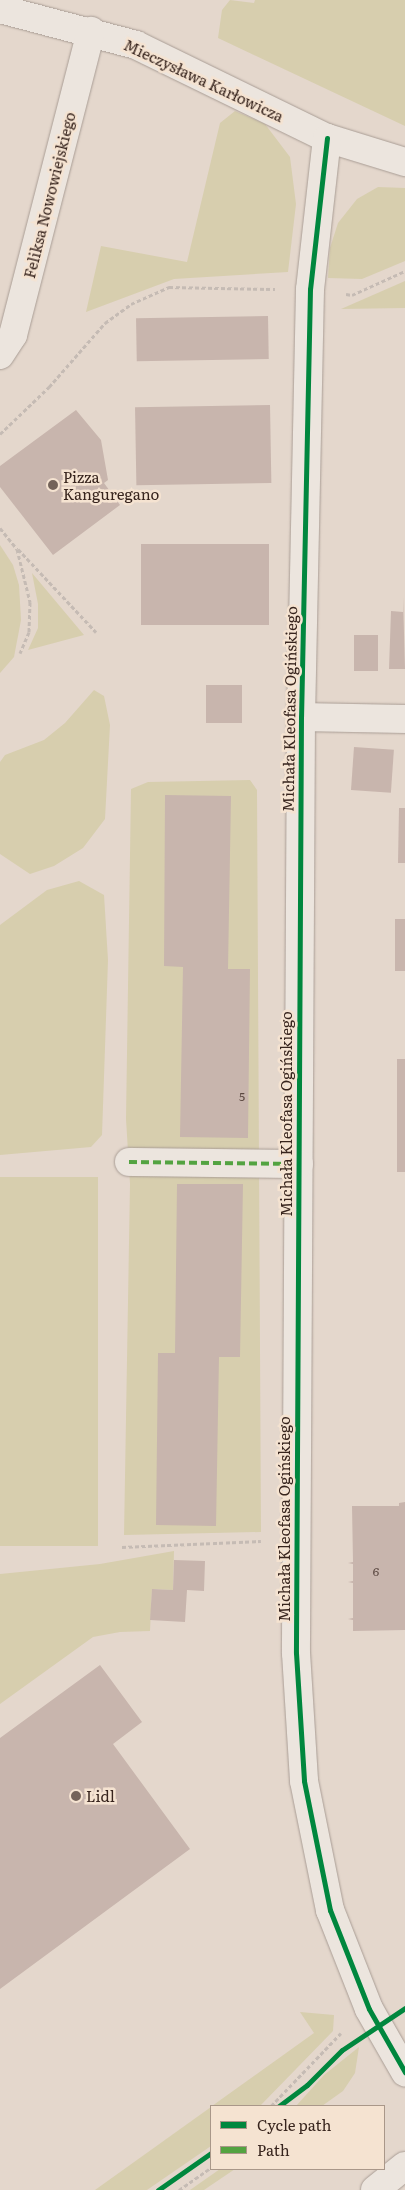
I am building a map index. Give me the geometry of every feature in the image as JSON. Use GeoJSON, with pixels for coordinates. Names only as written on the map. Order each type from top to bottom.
{"type":"FeatureCollection","features":[{"type":"Feature","properties":{"kind":"street","name":"Mieczysława Karłowicza"},"geometry":{"type":"LineString","coordinates":[[0,9],[91,31],[136,45],[327,138],[405,162]]}},
{"type":"Feature","properties":{"kind":"street","name":"Feliksa Nowowiejskiego"},"geometry":{"type":"LineString","coordinates":[[0,355],[13,335],[91,31]]}},
{"type":"Feature","properties":{"kind":"street","name":"Michała Kleofasa Ogińskiego"},"geometry":{"type":"LineString","coordinates":[[327,138],[310,289],[301,718],[296,1653],[304,1781],[330,1910],[369,2009],[405,2072]]}},
{"type":"Feature","properties":{"kind":"street"},"geometry":{"type":"LineString","coordinates":[[301,718],[405,719]]}},
{"type":"Feature","properties":{"kind":"street"},"geometry":{"type":"LineString","coordinates":[[129,1162],[298,1164]]}},
{"type":"Feature","properties":{"kind":"street"},"geometry":{"type":"LineString","coordinates":[[375,2190],[405,2166]]}},
{"type":"Feature","properties":{"kind":"path"},"geometry":{"type":"LineString","coordinates":[[0,434],[49,387],[105,323],[131,304],[169,287],[310,289],[352,295],[405,271]]}},
{"type":"Feature","properties":{"kind":"path"},"geometry":{"type":"LineString","coordinates":[[0,528],[17,549],[96,632]]}},
{"type":"Feature","properties":{"kind":"path"},"geometry":{"type":"LineString","coordinates":[[17,549],[30,602],[29,632],[20,653]]}},
{"type":"Feature","properties":{"kind":"path"},"geometry":{"type":"LineString","coordinates":[[122,1547],[269,1540]]}},
{"type":"Feature","properties":{"kind":"path"},"geometry":{"type":"LineString","coordinates":[[272,2105],[286,2087],[337,2038],[343,2026],[369,2009]]}},
{"type":"Feature","properties":{"kind":"path"},"geometry":{"type":"LineString","coordinates":[[280,2105],[286,2101]]}},
{"type":"Feature","properties":{"kind":"path"},"geometry":{"type":"LineString","coordinates":[[179,2190],[210,2169]]}},
{"type":"Feature","properties":{"kind":"shaded area"},"geometry":{"type":"Polygon","coordinates":[[[230,0],[254,3],[255,0],[405,0],[405,126],[218,38],[222,10],[230,0]]]}},
{"type":"Feature","properties":{"kind":"shaded area"},"geometry":{"type":"Polygon","coordinates":[[[235,111],[265,124],[290,157],[296,204],[288,272],[174,279],[86,312],[101,246],[187,262],[220,123],[235,111]]]}},
{"type":"Feature","properties":{"kind":"shaded area"},"geometry":{"type":"Polygon","coordinates":[[[378,187],[405,188],[405,261],[362,279],[328,278],[330,248],[338,223],[357,199],[378,187]]]}},
{"type":"Feature","properties":{"kind":"shaded area"},"geometry":{"type":"Polygon","coordinates":[[[405,281],[405,308],[341,309],[405,281]]]}},
{"type":"Feature","properties":{"kind":"shaded area"},"geometry":{"type":"Polygon","coordinates":[[[0,545],[13,565],[19,585],[21,620],[14,657],[0,673],[0,545]]]}},
{"type":"Feature","properties":{"kind":"shaded area"},"geometry":{"type":"Polygon","coordinates":[[[32,573],[84,635],[28,650],[38,628],[38,604],[32,573]]]}},
{"type":"Feature","properties":{"kind":"shaded area"},"geometry":{"type":"Polygon","coordinates":[[[94,690],[104,696],[110,725],[105,819],[83,848],[54,866],[30,874],[0,854],[0,762],[5,755],[44,740],[65,723],[94,690]]]}},
{"type":"Feature","properties":{"kind":"shaded area"},"geometry":{"type":"Polygon","coordinates":[[[250,780],[257,790],[261,1532],[124,1535],[130,1184],[126,1119],[131,789],[148,782],[250,780]]]}},
{"type":"Feature","properties":{"kind":"shaded area"},"geometry":{"type":"Polygon","coordinates":[[[79,881],[104,895],[108,960],[102,1135],[91,1147],[0,1155],[0,925],[47,890],[79,881]]]}},
{"type":"Feature","properties":{"kind":"shaded area"},"geometry":{"type":"Polygon","coordinates":[[[0,1177],[98,1177],[98,1546],[0,1546],[0,1177]]]}},
{"type":"Feature","properties":{"kind":"shaded area"},"geometry":{"type":"Polygon","coordinates":[[[174,1551],[173,1590],[152,1589],[150,1631],[120,1632],[93,1637],[0,1704],[0,1574],[100,1564],[174,1551]]]}},
{"type":"Feature","properties":{"kind":"shaded area"},"geometry":{"type":"Polygon","coordinates":[[[300,2012],[334,2015],[333,2031],[261,2105],[213,2105],[314,2033],[300,2012]]]}},
{"type":"Feature","properties":{"kind":"shaded area"},"geometry":{"type":"Polygon","coordinates":[[[359,2047],[355,2073],[343,2091],[323,2105],[297,2105],[324,2075],[359,2047]]]}},
{"type":"Feature","properties":{"kind":"shaded area"},"geometry":{"type":"Polygon","coordinates":[[[210,2108],[210,2147],[147,2190],[95,2190],[210,2108]]]}},
{"type":"Feature","properties":{"kind":"shaded area"},"geometry":{"type":"Polygon","coordinates":[[[219,2170],[234,2170],[204,2190],[190,2190],[219,2170]]]}},
{"type":"Feature","properties":{"kind":"building"},"geometry":{"type":"Polygon","coordinates":[[[268,316],[269,359],[137,361],[136,318],[268,316]]]}},
{"type":"Feature","properties":{"kind":"building"},"geometry":{"type":"Polygon","coordinates":[[[270,405],[271,483],[136,485],[135,407],[270,405]]]}},
{"type":"Feature","properties":{"kind":"building"},"geometry":{"type":"Polygon","coordinates":[[[76,410],[101,440],[108,480],[104,483],[120,505],[53,555],[0,487],[0,466],[76,410]]]}},
{"type":"Feature","properties":{"kind":"building"},"geometry":{"type":"Polygon","coordinates":[[[141,544],[269,544],[269,625],[141,625],[141,544]]]}},
{"type":"Feature","properties":{"kind":"building"},"geometry":{"type":"Polygon","coordinates":[[[403,597],[405,669],[389,669],[391,611],[403,612],[403,597]]]}},
{"type":"Feature","properties":{"kind":"building"},"geometry":{"type":"Polygon","coordinates":[[[354,635],[378,635],[378,671],[354,671],[354,635]]]}},
{"type":"Feature","properties":{"kind":"building"},"geometry":{"type":"Polygon","coordinates":[[[206,685],[242,685],[242,723],[206,723],[206,685]]]}},
{"type":"Feature","properties":{"kind":"building"},"geometry":{"type":"Polygon","coordinates":[[[354,747],[394,750],[391,793],[351,790],[354,747]]]}},
{"type":"Feature","properties":{"kind":"building"},"geometry":{"type":"Polygon","coordinates":[[[165,795],[231,796],[228,969],[250,969],[248,1138],[180,1137],[183,967],[164,966],[165,795]]]}},
{"type":"Feature","properties":{"kind":"building"},"geometry":{"type":"Polygon","coordinates":[[[399,808],[405,808],[405,863],[398,863],[399,808]]]}},
{"type":"Feature","properties":{"kind":"building"},"geometry":{"type":"Polygon","coordinates":[[[395,919],[405,919],[405,971],[395,971],[395,919]]]}},
{"type":"Feature","properties":{"kind":"building"},"geometry":{"type":"Polygon","coordinates":[[[397,1059],[405,1059],[405,1172],[397,1172],[397,1059]]]}},
{"type":"Feature","properties":{"kind":"building"},"geometry":{"type":"Polygon","coordinates":[[[177,1184],[243,1184],[240,1357],[219,1357],[216,1526],[156,1525],[158,1353],[175,1353],[177,1184]]]}},
{"type":"Feature","properties":{"kind":"building"},"geometry":{"type":"Polygon","coordinates":[[[405,1502],[405,1630],[353,1631],[353,1620],[348,1619],[353,1618],[353,1583],[348,1582],[353,1581],[353,1564],[348,1563],[353,1562],[352,1506],[399,1506],[399,1503],[405,1502]]]}},
{"type":"Feature","properties":{"kind":"building"},"geometry":{"type":"Polygon","coordinates":[[[174,1560],[205,1561],[204,1591],[187,1590],[185,1622],[150,1620],[152,1589],[173,1590],[174,1560]]]}},
{"type":"Feature","properties":{"kind":"building","name":"Lidl"},"geometry":{"type":"Polygon","coordinates":[[[100,1665],[142,1722],[113,1744],[190,1849],[0,1989],[0,1738],[100,1665]]]}},
{"type":"Feature","properties":{"kind":"marked path"},"geometry":{"type":"LineString","coordinates":[[129,1162],[299,1164]]}},
{"type":"Feature","properties":{"kind":"cycle path"},"geometry":{"type":"LineString","coordinates":[[327,138],[310,289],[301,717],[296,1653],[304,1781],[330,1910],[369,2009],[405,2072]]}},
{"type":"Feature","properties":{"kind":"cycle path"},"geometry":{"type":"LineString","coordinates":[[280,2105],[307,2085],[342,2050],[405,2008]]}},
{"type":"Feature","properties":{"kind":"cycle path"},"geometry":{"type":"LineString","coordinates":[[158,2190],[210,2154]]}},
{"type":"Feature","properties":{"kind":"place","name":"Pizza Kanguregano"},"geometry":{"type":"Point","coordinates":[53,485]}},
{"type":"Feature","properties":{"kind":"place","name":"Lidl"},"geometry":{"type":"Point","coordinates":[76,1796]}}]}
